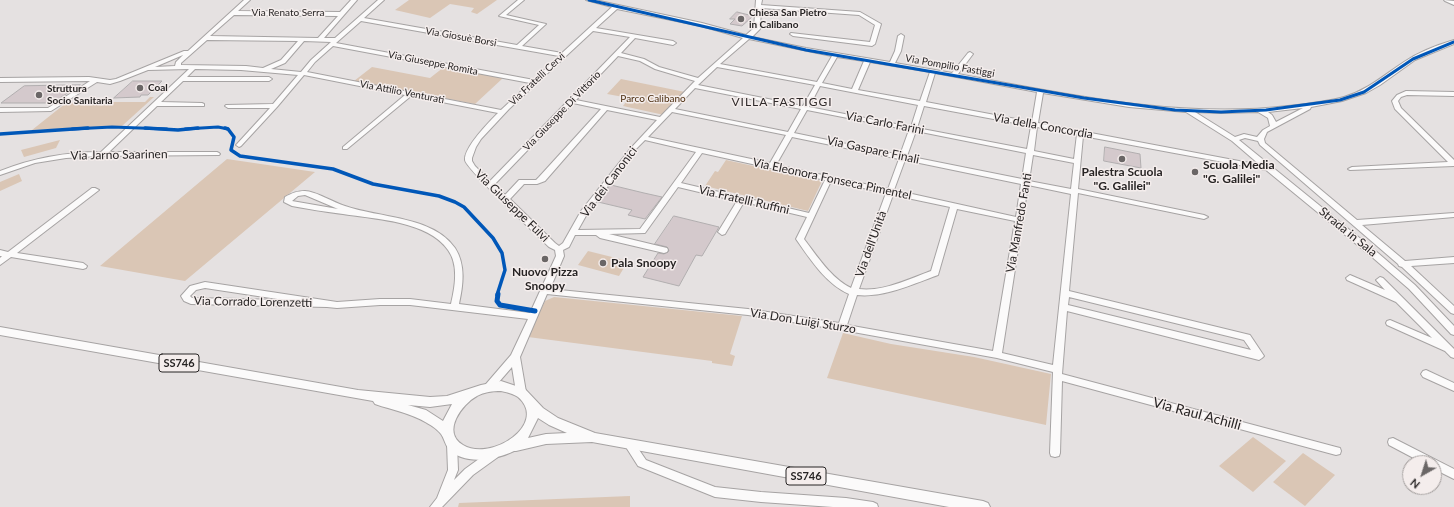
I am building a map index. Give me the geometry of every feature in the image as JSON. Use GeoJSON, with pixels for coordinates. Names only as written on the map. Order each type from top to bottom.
{"type":"FeatureCollection","features":[{"type":"Feature","properties":{"kind":"main road","name":"SS746"},"geometry":{"type":"LineString","coordinates":[[0,331],[358,395],[430,402],[447,401],[489,387],[512,387],[528,397],[542,415],[553,422],[595,438],[983,507]]}},
{"type":"Feature","properties":{"kind":"main road","name":"SS746"},"geometry":{"type":"LineString","coordinates":[[447,432],[448,422],[452,411],[470,394]]}},
{"type":"Feature","properties":{"kind":"main road","name":"SS746"},"geometry":{"type":"LineString","coordinates":[[358,395],[422,414],[433,420],[447,432],[452,444],[460,450],[481,456],[494,454],[510,448],[546,439],[595,438]]}},
{"type":"Feature","properties":{"kind":"main road","name":"SS746"},"geometry":{"type":"LineString","coordinates":[[510,448],[522,439],[530,427],[534,416],[532,404]]}},
{"type":"Feature","properties":{"kind":"street","name":"Via Renato Serra"},"geometry":{"type":"LineString","coordinates":[[182,67],[178,66],[178,63],[247,0]]}},
{"type":"Feature","properties":{"kind":"street","name":"Via Renato Serra"},"geometry":{"type":"LineString","coordinates":[[320,39],[354,0]]}},
{"type":"Feature","properties":{"kind":"street"},"geometry":{"type":"LineString","coordinates":[[239,145],[302,74],[334,42],[381,0]]}},
{"type":"Feature","properties":{"kind":"street"},"geometry":{"type":"LineString","coordinates":[[518,47],[543,24],[502,16],[521,0]]}},
{"type":"Feature","properties":{"kind":"street","name":"Via Pompilio Fastiggi"},"geometry":{"type":"LineString","coordinates":[[589,0],[716,28],[747,37],[835,55],[1105,102],[1186,109],[1232,111],[1313,105]]}},
{"type":"Feature","properties":{"kind":"street"},"geometry":{"type":"LineString","coordinates":[[1447,0],[1454,4]]}},
{"type":"Feature","properties":{"kind":"street"},"geometry":{"type":"LineString","coordinates":[[759,3],[860,14],[878,24],[872,44],[793,34]]}},
{"type":"Feature","properties":{"kind":"street","name":"Via dei Canonici"},"geometry":{"type":"LineString","coordinates":[[559,249],[566,245],[584,213],[599,192],[643,138],[715,65],[757,29],[759,3]]}},
{"type":"Feature","properties":{"kind":"street","name":"Via Fratelli Cervi"},"geometry":{"type":"LineString","coordinates":[[468,160],[469,155],[482,134],[502,112],[562,55],[616,7]]}},
{"type":"Feature","properties":{"kind":"street","name":"Via Renato Serra"},"geometry":{"type":"LineString","coordinates":[[233,13],[342,14]]}},
{"type":"Feature","properties":{"kind":"street","name":"Via Giosuè Borsi"},"geometry":{"type":"LineString","coordinates":[[359,19],[562,55]]}},
{"type":"Feature","properties":{"kind":"street"},"geometry":{"type":"LineString","coordinates":[[592,29],[673,43]]}},
{"type":"Feature","properties":{"kind":"street","name":"Via Giuseppe Di Vittorio"},"geometry":{"type":"LineString","coordinates":[[490,185],[634,36]]}},
{"type":"Feature","properties":{"kind":"street"},"geometry":{"type":"LineString","coordinates":[[892,64],[898,51],[901,36]]}},
{"type":"Feature","properties":{"kind":"street"},"geometry":{"type":"LineString","coordinates":[[205,38],[320,39],[334,42]]}},
{"type":"Feature","properties":{"kind":"street"},"geometry":{"type":"LineString","coordinates":[[139,70],[182,67],[267,68],[282,63],[303,39]]}},
{"type":"Feature","properties":{"kind":"street","name":"Via Giuseppe Romita"},"geometry":{"type":"LineString","coordinates":[[334,42],[534,82]]}},
{"type":"Feature","properties":{"kind":"street"},"geometry":{"type":"LineString","coordinates":[[1234,140],[1244,136],[1260,140],[1261,135],[1273,127],[1313,105],[1356,95],[1368,89],[1413,59],[1454,42]]}},
{"type":"Feature","properties":{"kind":"street"},"geometry":{"type":"LineString","coordinates":[[0,80],[97,80],[110,82],[191,51]]}},
{"type":"Feature","properties":{"kind":"street"},"geometry":{"type":"LineString","coordinates":[[617,54],[642,60],[657,68],[700,80]]}},
{"type":"Feature","properties":{"kind":"street"},"geometry":{"type":"LineString","coordinates":[[954,75],[970,54]]}},
{"type":"Feature","properties":{"kind":"street"},"geometry":{"type":"LineString","coordinates":[[772,166],[835,55]]}},
{"type":"Feature","properties":{"kind":"street"},"geometry":{"type":"LineString","coordinates":[[854,91],[868,60]]}},
{"type":"Feature","properties":{"kind":"street","name":"Via della Concordia"},"geometry":{"type":"LineString","coordinates":[[715,65],[1267,168]]}},
{"type":"Feature","properties":{"kind":"street"},"geometry":{"type":"LineString","coordinates":[[103,154],[193,68]]}},
{"type":"Feature","properties":{"kind":"street"},"geometry":{"type":"LineString","coordinates":[[241,68],[302,74]]}},
{"type":"Feature","properties":{"kind":"street","name":"Via dell'Unità"},"geometry":{"type":"LineString","coordinates":[[842,327],[890,191],[914,129],[933,71]]}},
{"type":"Feature","properties":{"kind":"street","name":"Via Attilio Venturati"},"geometry":{"type":"LineString","coordinates":[[302,74],[502,112]]}},
{"type":"Feature","properties":{"kind":"street"},"geometry":{"type":"LineString","coordinates":[[181,79],[269,79]]}},
{"type":"Feature","properties":{"kind":"street"},"geometry":{"type":"LineString","coordinates":[[0,110],[49,110],[97,80]]}},
{"type":"Feature","properties":{"kind":"street","name":"Via Carlo Farini"},"geometry":{"type":"LineString","coordinates":[[694,86],[1076,161]]}},
{"type":"Feature","properties":{"kind":"street","name":"Via Manfredo Fanti"},"geometry":{"type":"LineString","coordinates":[[997,355],[1040,91]]}},
{"type":"Feature","properties":{"kind":"street"},"geometry":{"type":"LineString","coordinates":[[345,148],[410,94]]}},
{"type":"Feature","properties":{"kind":"street"},"geometry":{"type":"LineString","coordinates":[[1454,94],[1406,94],[1399,96],[1395,101],[1398,108],[1454,164]]}},
{"type":"Feature","properties":{"kind":"street"},"geometry":{"type":"LineString","coordinates":[[572,101],[663,119]]}},
{"type":"Feature","properties":{"kind":"street"},"geometry":{"type":"LineString","coordinates":[[154,104],[202,105]]}},
{"type":"Feature","properties":{"kind":"street"},"geometry":{"type":"LineString","coordinates":[[228,106],[275,106]]}},
{"type":"Feature","properties":{"kind":"street"},"geometry":{"type":"LineString","coordinates":[[505,200],[522,182],[537,182],[542,179],[606,107]]}},
{"type":"Feature","properties":{"kind":"street","name":"Strada in Sala"},"geometry":{"type":"LineString","coordinates":[[1186,109],[1234,140],[1375,254],[1412,287],[1454,332]]}},
{"type":"Feature","properties":{"kind":"street","name":"Via Gaspare Finali"},"geometry":{"type":"LineString","coordinates":[[672,110],[1074,191]]}},
{"type":"Feature","properties":{"kind":"street"},"geometry":{"type":"LineString","coordinates":[[1260,110],[1271,117],[1273,127]]}},
{"type":"Feature","properties":{"kind":"street"},"geometry":{"type":"LineString","coordinates":[[1055,453],[1058,373],[1063,307],[1076,161],[1080,133]]}},
{"type":"Feature","properties":{"kind":"street","name":"Via Eleonora Fonseca Pimentel"},"geometry":{"type":"LineString","coordinates":[[643,138],[1020,220]]}},
{"type":"Feature","properties":{"kind":"street","name":"Strada in Sala"},"geometry":{"type":"LineString","coordinates":[[1260,140],[1266,149],[1405,265],[1454,311]]}},
{"type":"Feature","properties":{"kind":"street"},"geometry":{"type":"LineString","coordinates":[[573,233],[642,231],[701,150]]}},
{"type":"Feature","properties":{"kind":"street","name":"Via Jarno Saarinen"},"geometry":{"type":"LineString","coordinates":[[0,173],[36,161],[60,156],[103,154],[218,154]]}},
{"type":"Feature","properties":{"kind":"street","name":"Via Giuseppe Fulvi"},"geometry":{"type":"LineString","coordinates":[[468,160],[470,165],[505,200],[552,245],[559,249]]}},
{"type":"Feature","properties":{"kind":"street"},"geometry":{"type":"LineString","coordinates":[[1352,169],[1454,164]]}},
{"type":"Feature","properties":{"kind":"street"},"geometry":{"type":"LineString","coordinates":[[829,178],[800,239],[838,284],[853,293],[873,293],[935,273],[954,206]]}},
{"type":"Feature","properties":{"kind":"street","name":"Via Fratelli Ruffini"},"geometry":{"type":"LineString","coordinates":[[676,184],[811,216]]}},
{"type":"Feature","properties":{"kind":"street"},"geometry":{"type":"LineString","coordinates":[[0,262],[95,190]]}},
{"type":"Feature","properties":{"kind":"street"},"geometry":{"type":"LineString","coordinates":[[1074,191],[1204,217]]}},
{"type":"Feature","properties":{"kind":"street"},"geometry":{"type":"LineString","coordinates":[[370,216],[343,208],[306,193],[296,194],[288,199],[288,202],[292,204],[414,224],[437,235],[454,254],[458,267],[459,280],[454,308]]}},
{"type":"Feature","properties":{"kind":"street"},"geometry":{"type":"LineString","coordinates":[[722,232],[742,200]]}},
{"type":"Feature","properties":{"kind":"street"},"geometry":{"type":"LineString","coordinates":[[1355,223],[1454,215]]}},
{"type":"Feature","properties":{"kind":"street"},"geometry":{"type":"LineString","coordinates":[[589,233],[664,250]]}},
{"type":"Feature","properties":{"kind":"street"},"geometry":{"type":"LineString","coordinates":[[489,387],[515,357],[560,256],[559,249]]}},
{"type":"Feature","properties":{"kind":"street"},"geometry":{"type":"LineString","coordinates":[[0,253],[83,266]]}},
{"type":"Feature","properties":{"kind":"street"},"geometry":{"type":"LineString","coordinates":[[1375,254],[1390,262],[1405,265],[1454,260]]}},
{"type":"Feature","properties":{"kind":"street"},"geometry":{"type":"LineString","coordinates":[[1405,265],[1403,269],[1404,275],[1412,287]]}},
{"type":"Feature","properties":{"kind":"street"},"geometry":{"type":"LineString","coordinates":[[1350,278],[1401,301]]}},
{"type":"Feature","properties":{"kind":"street"},"geometry":{"type":"LineString","coordinates":[[1380,280],[1453,351]]}},
{"type":"Feature","properties":{"kind":"street","name":"Via Corrado Lorenzetti"},"geometry":{"type":"LineString","coordinates":[[325,304],[205,285],[193,288],[185,296],[187,300],[191,301],[350,305],[380,302],[402,302],[533,316]]}},
{"type":"Feature","properties":{"kind":"street","name":"Via Don Luigi Sturzo"},"geometry":{"type":"LineString","coordinates":[[545,291],[748,312],[842,327],[997,355],[1058,373]]}},
{"type":"Feature","properties":{"kind":"street"},"geometry":{"type":"LineString","coordinates":[[1063,307],[1259,356],[1247,337],[1065,293]]}},
{"type":"Feature","properties":{"kind":"street"},"geometry":{"type":"LineString","coordinates":[[1166,318],[1167,333]]}},
{"type":"Feature","properties":{"kind":"street"},"geometry":{"type":"LineString","coordinates":[[1390,322],[1453,351]]}},
{"type":"Feature","properties":{"kind":"street"},"geometry":{"type":"LineString","coordinates":[[515,357],[522,392]]}},
{"type":"Feature","properties":{"kind":"street","name":"Via Raul Achilli"},"geometry":{"type":"LineString","coordinates":[[1058,373],[1336,451]]}},
{"type":"Feature","properties":{"kind":"street"},"geometry":{"type":"LineString","coordinates":[[1426,374],[1454,387]]}},
{"type":"Feature","properties":{"kind":"street"},"geometry":{"type":"LineString","coordinates":[[1393,442],[1418,455]]}},
{"type":"Feature","properties":{"kind":"street"},"geometry":{"type":"LineString","coordinates":[[437,505],[452,470],[452,444]]}},
{"type":"Feature","properties":{"kind":"street"},"geometry":{"type":"LineString","coordinates":[[629,444],[642,462],[716,492],[846,503],[873,507]]}},
{"type":"Feature","properties":{"kind":"street"},"geometry":{"type":"LineString","coordinates":[[437,505],[469,472],[494,454]]}},
{"type":"Feature","properties":{"kind":"street"},"geometry":{"type":"LineString","coordinates":[[1442,468],[1454,474]]}},
{"type":"Feature","properties":{"kind":"green space"},"geometry":{"type":"Polygon","coordinates":[[[409,0],[497,0],[477,14],[471,12],[474,8],[450,4],[430,18],[395,10],[409,0]]]}},
{"type":"Feature","properties":{"kind":"green space"},"geometry":{"type":"Polygon","coordinates":[[[372,67],[430,78],[444,67],[503,78],[475,104],[354,81],[372,67]]]}},
{"type":"Feature","properties":{"kind":"green space","name":"Parco Calibano"},"geometry":{"type":"Polygon","coordinates":[[[621,79],[685,92],[664,115],[623,106],[629,98],[607,94],[621,79]]]}},
{"type":"Feature","properties":{"kind":"green space"},"geometry":{"type":"Polygon","coordinates":[[[150,97],[154,97],[122,126],[32,130],[66,103],[145,102],[150,97]]]}},
{"type":"Feature","properties":{"kind":"green space"},"geometry":{"type":"Polygon","coordinates":[[[60,140],[56,148],[24,157],[21,150],[60,140]]]}},
{"type":"Feature","properties":{"kind":"green space"},"geometry":{"type":"Polygon","coordinates":[[[227,159],[315,172],[185,281],[100,266],[227,159]]]}},
{"type":"Feature","properties":{"kind":"green space"},"geometry":{"type":"Polygon","coordinates":[[[726,160],[822,181],[808,211],[705,186],[715,171],[718,172],[726,160]]]}},
{"type":"Feature","properties":{"kind":"green space"},"geometry":{"type":"Polygon","coordinates":[[[19,174],[22,181],[0,191],[0,182],[19,174]]]}},
{"type":"Feature","properties":{"kind":"green space","name":"Pala Snoopy"},"geometry":{"type":"Polygon","coordinates":[[[588,251],[628,261],[619,276],[578,265],[588,251]]]}},
{"type":"Feature","properties":{"kind":"green space"},"geometry":{"type":"Polygon","coordinates":[[[554,297],[742,316],[730,354],[735,356],[732,366],[712,363],[712,361],[528,337],[545,301],[554,297]]]}},
{"type":"Feature","properties":{"kind":"green space"},"geometry":{"type":"Polygon","coordinates":[[[843,333],[891,344],[974,357],[1051,374],[1046,425],[827,378],[843,333]]]}},
{"type":"Feature","properties":{"kind":"green space"},"geometry":{"type":"Polygon","coordinates":[[[1253,437],[1286,461],[1253,492],[1219,466],[1253,437]]]}},
{"type":"Feature","properties":{"kind":"green space"},"geometry":{"type":"Polygon","coordinates":[[[1303,453],[1335,475],[1305,506],[1273,482],[1303,453]]]}},
{"type":"Feature","properties":{"kind":"green space"},"geometry":{"type":"Polygon","coordinates":[[[630,496],[630,507],[458,507],[459,503],[630,496]]]}},
{"type":"Feature","properties":{"kind":"building","name":"Chiesa San Pietro in Calibano"},"geometry":{"type":"Polygon","coordinates":[[[737,12],[753,16],[742,26],[730,24],[735,19],[730,19],[737,12]]]}},
{"type":"Feature","properties":{"kind":"building","name":"Coal"},"geometry":{"type":"Polygon","coordinates":[[[133,81],[162,81],[148,95],[141,95],[140,97],[114,98],[133,81]]]}},
{"type":"Feature","properties":{"kind":"building","name":"Struttura Socio Sanitaria"},"geometry":{"type":"Polygon","coordinates":[[[80,85],[52,103],[1,103],[24,86],[80,85]]]}},
{"type":"Feature","properties":{"kind":"building","name":"Palestra Scuola \"G. Galilei\""},"geometry":{"type":"Polygon","coordinates":[[[1105,147],[1140,154],[1141,168],[1104,161],[1105,147]]]}},
{"type":"Feature","properties":{"kind":"building"},"geometry":{"type":"Polygon","coordinates":[[[611,185],[662,197],[645,219],[628,215],[632,210],[598,202],[611,185]]]}},
{"type":"Feature","properties":{"kind":"building"},"geometry":{"type":"Polygon","coordinates":[[[674,216],[719,227],[702,256],[696,255],[679,286],[643,277],[658,253],[664,254],[669,251],[667,247],[655,244],[674,216]]]}},
{"type":"Feature","properties":{"kind":"cycle path"},"geometry":{"type":"LineString","coordinates":[[589,0],[806,50],[1038,91],[1129,105],[1175,110],[1221,112],[1266,110],[1312,105],[1340,100],[1364,92],[1413,59],[1454,42]]}},
{"type":"Feature","properties":{"kind":"cycle path"},"geometry":{"type":"LineString","coordinates":[[0,134],[112,127],[178,130],[218,127],[228,129],[233,134],[234,137],[231,150],[240,156],[333,169],[373,184],[439,196],[464,207],[493,238],[502,253],[505,270],[502,284],[497,296],[497,301],[500,305],[535,311]]}},
{"type":"Feature","properties":{"kind":"place","name":"Chiesa San Pietro in Calibano"},"geometry":{"type":"Point","coordinates":[741,19]}},
{"type":"Feature","properties":{"kind":"place","name":"Coal"},"geometry":{"type":"Point","coordinates":[140,88]}},
{"type":"Feature","properties":{"kind":"place","name":"Struttura Socio Sanitaria"},"geometry":{"type":"Point","coordinates":[39,95]}},
{"type":"Feature","properties":{"kind":"place","name":"Palestra Scuola \"G. Galilei\""},"geometry":{"type":"Point","coordinates":[1122,159]}},
{"type":"Feature","properties":{"kind":"place","name":"Scuola Media \"G. Galilei\""},"geometry":{"type":"Point","coordinates":[1195,172]}},
{"type":"Feature","properties":{"kind":"place","name":"Nuovo Pizza Snoopy"},"geometry":{"type":"Point","coordinates":[545,259]}},
{"type":"Feature","properties":{"kind":"place","name":"Pala Snoopy"},"geometry":{"type":"Point","coordinates":[603,263]}},
{"type":"Feature","properties":{"kind":"district","name":"VILLA FASTIGGI"},"geometry":{"type":"Point","coordinates":[782,102]}}]}
